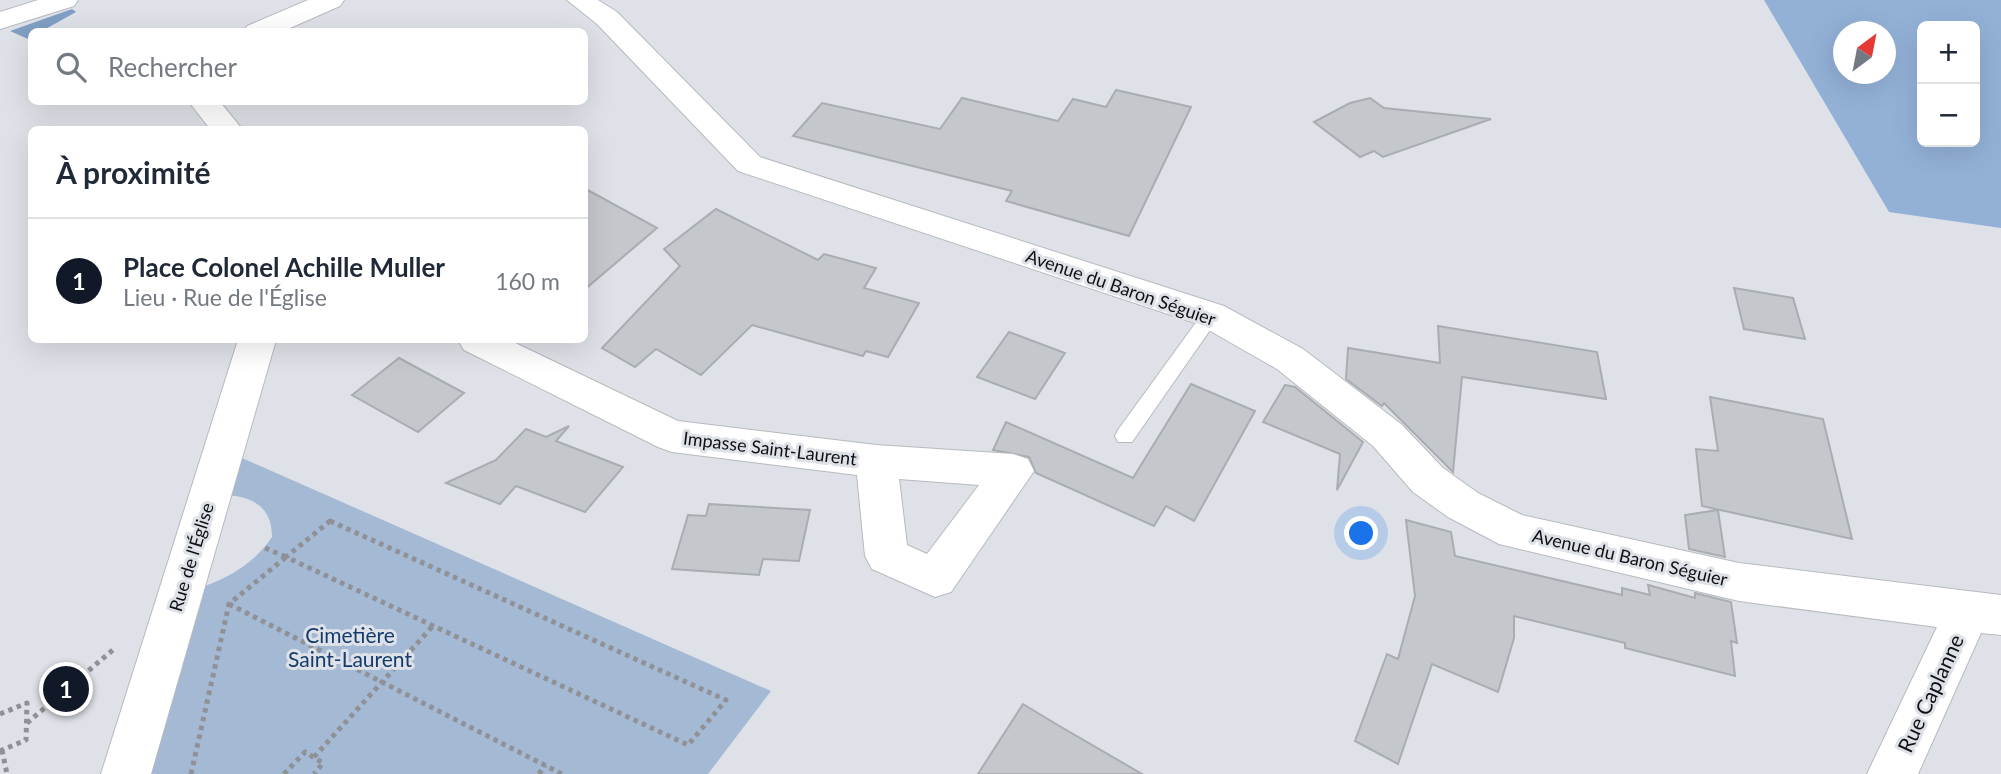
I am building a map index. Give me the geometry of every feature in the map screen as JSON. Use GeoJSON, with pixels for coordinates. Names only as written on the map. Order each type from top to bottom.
{"type":"FeatureCollection","features":[{"type":"Feature","properties":{"kind":"street"},"geometry":{"type":"LineString","coordinates":[[0,21],[65,0]]}},
{"type":"Feature","properties":{"kind":"street"},"geometry":{"type":"LineString","coordinates":[[266,28],[331,0]]}},
{"type":"Feature","properties":{"kind":"street","name":"Avenue du Baron Séguier"},"geometry":{"type":"LineString","coordinates":[[580,0],[607,18],[749,164],[1210,315],[1290,359],[1387,435],[1429,480],[1463,505],[1514,531],[1739,582],[1984,614]]}},
{"type":"Feature","properties":{"kind":"street"},"geometry":{"type":"LineString","coordinates":[[207,105],[225,126]]}},
{"type":"Feature","properties":{"kind":"street","name":"Rue de l'Église"},"geometry":{"type":"LineString","coordinates":[[126,774],[256,343]]}},
{"type":"Feature","properties":{"kind":"street","name":"Impasse Saint-Laurent"},"geometry":{"type":"LineString","coordinates":[[483,343],[672,436],[876,461]]}},
{"type":"Feature","properties":{"kind":"street","name":"Rue Caplanne"},"geometry":{"type":"LineString","coordinates":[[1892,774],[1984,614]]}},
{"type":"Feature","properties":{"kind":"lane"},"geometry":{"type":"LineString","coordinates":[[1125,436],[1210,315]]}},
{"type":"Feature","properties":{"kind":"path"},"geometry":{"type":"LineString","coordinates":[[191,774],[229,604],[287,558],[330,521],[726,700],[688,746],[432,627],[287,558],[265,548]]}},
{"type":"Feature","properties":{"kind":"path"},"geometry":{"type":"LineString","coordinates":[[229,604],[562,774]]}},
{"type":"Feature","properties":{"kind":"path"},"geometry":{"type":"LineString","coordinates":[[314,757],[432,627]]}},
{"type":"Feature","properties":{"kind":"path"},"geometry":{"type":"LineString","coordinates":[[27,723],[123,640]]}},
{"type":"Feature","properties":{"kind":"path"},"geometry":{"type":"LineString","coordinates":[[0,714],[27,703],[26,740],[1,750],[7,774]]}},
{"type":"Feature","properties":{"kind":"path"},"geometry":{"type":"LineString","coordinates":[[284,774],[305,752],[323,763],[314,774]]}},
{"type":"Feature","properties":{"kind":"path"},"geometry":{"type":"LineString","coordinates":[[539,774],[545,765]]}},
{"type":"Feature","properties":{"kind":"green space","name":"Cimetière Saint-Laurent"},"geometry":{"type":"Polygon","coordinates":[[[233,454],[771,691],[708,774],[148,774],[205,586],[243,567],[272,537],[271,526],[264,510],[243,498],[223,495],[233,454]]]}},
{"type":"Feature","properties":{"kind":"shaded area"},"geometry":{"type":"Polygon","coordinates":[[[1764,0],[2001,0],[2001,228],[1889,212],[1764,0]]]}},
{"type":"Feature","properties":{"kind":"shaded area"},"geometry":{"type":"Polygon","coordinates":[[[72,9],[76,12],[47,28],[28,28],[28,39],[10,31],[72,9]]]}},
{"type":"Feature","properties":{"kind":"building"},"geometry":{"type":"Polygon","coordinates":[[[1116,90],[1191,107],[1129,236],[1006,201],[1012,191],[793,136],[822,103],[940,129],[962,98],[1058,121],[1073,99],[1106,107],[1116,90]]]}},
{"type":"Feature","properties":{"kind":"building"},"geometry":{"type":"Polygon","coordinates":[[[1370,98],[1384,108],[1491,119],[1383,157],[1374,151],[1360,157],[1314,122],[1350,103],[1370,98]]]}},
{"type":"Feature","properties":{"kind":"building"},"geometry":{"type":"Polygon","coordinates":[[[588,190],[657,228],[588,287],[588,190]]]}},
{"type":"Feature","properties":{"kind":"building"},"geometry":{"type":"Polygon","coordinates":[[[716,209],[818,260],[824,254],[876,268],[864,288],[919,303],[888,357],[866,351],[863,356],[752,325],[701,375],[656,349],[635,367],[602,348],[680,266],[664,249],[716,209]]]}},
{"type":"Feature","properties":{"kind":"building"},"geometry":{"type":"Polygon","coordinates":[[[1734,288],[1793,298],[1805,339],[1744,329],[1734,288]]]}},
{"type":"Feature","properties":{"kind":"building"},"geometry":{"type":"Polygon","coordinates":[[[1438,326],[1597,352],[1606,399],[1462,377],[1453,472],[1384,403],[1382,406],[1346,379],[1348,348],[1440,363],[1438,326]]]}},
{"type":"Feature","properties":{"kind":"building"},"geometry":{"type":"Polygon","coordinates":[[[1009,332],[1065,353],[1035,399],[977,377],[1009,332]]]}},
{"type":"Feature","properties":{"kind":"building"},"geometry":{"type":"Polygon","coordinates":[[[399,358],[464,393],[418,432],[352,395],[399,358]]]}},
{"type":"Feature","properties":{"kind":"building"},"geometry":{"type":"Polygon","coordinates":[[[1191,384],[1255,411],[1194,521],[1166,506],[1154,526],[1036,473],[1029,457],[993,450],[1006,422],[1133,478],[1191,384]]]}},
{"type":"Feature","properties":{"kind":"building"},"geometry":{"type":"Polygon","coordinates":[[[1285,385],[1295,387],[1363,442],[1337,490],[1340,454],[1263,422],[1285,385]]]}},
{"type":"Feature","properties":{"kind":"building"},"geometry":{"type":"Polygon","coordinates":[[[1710,397],[1823,419],[1852,539],[1702,506],[1696,449],[1718,451],[1710,397]]]}},
{"type":"Feature","properties":{"kind":"building"},"geometry":{"type":"Polygon","coordinates":[[[569,426],[556,441],[623,467],[585,512],[516,486],[500,504],[446,483],[496,460],[526,429],[546,437],[569,426]]]}},
{"type":"Feature","properties":{"kind":"building"},"geometry":{"type":"Polygon","coordinates":[[[709,504],[810,510],[799,561],[763,559],[759,575],[672,569],[688,515],[706,516],[709,504]]]}},
{"type":"Feature","properties":{"kind":"building"},"geometry":{"type":"Polygon","coordinates":[[[1718,510],[1725,557],[1689,549],[1685,515],[1718,510]]]}},
{"type":"Feature","properties":{"kind":"building"},"geometry":{"type":"Polygon","coordinates":[[[1406,520],[1451,532],[1455,556],[1622,595],[1622,588],[1650,595],[1648,585],[1695,598],[1695,593],[1731,602],[1737,643],[1731,641],[1735,676],[1625,648],[1625,643],[1514,616],[1514,638],[1498,692],[1432,664],[1398,764],[1355,741],[1387,654],[1398,659],[1415,596],[1406,520]]]}},
{"type":"Feature","properties":{"kind":"building"},"geometry":{"type":"Polygon","coordinates":[[[1023,704],[1056,724],[1142,774],[978,774],[1023,704]]]}},
{"type":"Feature","properties":{"kind":"place","name":"Place Colonel Achille Muller"},"geometry":{"type":"Point","coordinates":[66,689]}}]}
